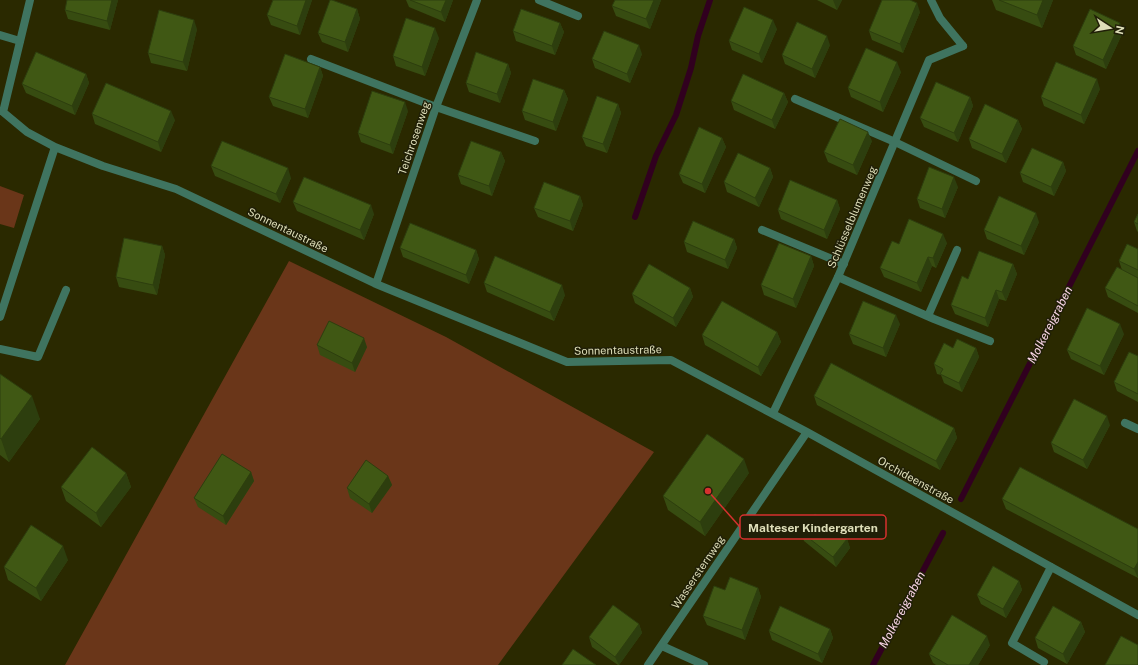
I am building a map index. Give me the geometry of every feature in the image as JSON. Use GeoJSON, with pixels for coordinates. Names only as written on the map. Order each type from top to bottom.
{"type":"FeatureCollection","features":[{"type":"Feature","properties":{"kind":"street"},"geometry":{"type":"LineString","coordinates":[[0,35],[20,41],[30,0]]}},
{"type":"Feature","properties":{"kind":"street","name":"Teichrosenweg"},"geometry":{"type":"LineString","coordinates":[[376,284],[436,107],[477,0]]}},
{"type":"Feature","properties":{"kind":"street"},"geometry":{"type":"LineString","coordinates":[[538,0],[578,16]]}},
{"type":"Feature","properties":{"kind":"street","name":"Schlüsselblumenweg"},"geometry":{"type":"LineString","coordinates":[[772,413],[844,264],[929,60],[964,46],[940,18],[931,0]]}},
{"type":"Feature","properties":{"kind":"street","name":"Sonnentaustraße"},"geometry":{"type":"LineString","coordinates":[[20,41],[3,112],[27,132],[55,147],[103,166],[176,189],[376,284],[567,362],[671,360],[683,365]]}},
{"type":"Feature","properties":{"kind":"street"},"geometry":{"type":"LineString","coordinates":[[310,59],[436,107],[534,141]]}},
{"type":"Feature","properties":{"kind":"street"},"geometry":{"type":"LineString","coordinates":[[795,100],[896,142],[976,181]]}},
{"type":"Feature","properties":{"kind":"street"},"geometry":{"type":"LineString","coordinates":[[0,317],[55,147]]}},
{"type":"Feature","properties":{"kind":"street"},"geometry":{"type":"LineString","coordinates":[[762,230],[844,264]]}},
{"type":"Feature","properties":{"kind":"street"},"geometry":{"type":"LineString","coordinates":[[928,316],[956,250]]}},
{"type":"Feature","properties":{"kind":"street"},"geometry":{"type":"LineString","coordinates":[[838,277],[990,341]]}},
{"type":"Feature","properties":{"kind":"street"},"geometry":{"type":"LineString","coordinates":[[0,349],[38,357],[66,290]]}},
{"type":"Feature","properties":{"kind":"street","name":"Orchideenstraße"},"geometry":{"type":"LineString","coordinates":[[683,365],[1138,615]]}},
{"type":"Feature","properties":{"kind":"street"},"geometry":{"type":"LineString","coordinates":[[1125,423],[1138,429]]}},
{"type":"Feature","properties":{"kind":"street","name":"Wassersternweg"},"geometry":{"type":"LineString","coordinates":[[648,665],[807,432]]}},
{"type":"Feature","properties":{"kind":"street"},"geometry":{"type":"LineString","coordinates":[[1044,662],[1012,643],[1051,567]]}},
{"type":"Feature","properties":{"kind":"street"},"geometry":{"type":"LineString","coordinates":[[662,646],[704,665]]}},
{"type":"Feature","properties":{"kind":"shaded area"},"geometry":{"type":"Polygon","coordinates":[[[0,186],[24,195],[14,228],[0,224],[0,186]]]}},
{"type":"Feature","properties":{"kind":"shaded area"},"geometry":{"type":"Polygon","coordinates":[[[289,261],[446,337],[654,452],[498,665],[65,665],[289,261]]]}},
{"type":"Feature","properties":{"kind":"building"},"geometry":{"type":"Polygon","coordinates":[[[67,0],[112,0],[107,21],[65,10],[67,0]]]}},
{"type":"Feature","properties":{"kind":"building"},"geometry":{"type":"Polygon","coordinates":[[[273,0],[306,0],[297,26],[267,15],[273,0]]]}},
{"type":"Feature","properties":{"kind":"building"},"geometry":{"type":"Polygon","coordinates":[[[330,0],[357,9],[345,42],[318,33],[330,0]]]}},
{"type":"Feature","properties":{"kind":"building"},"geometry":{"type":"Polygon","coordinates":[[[410,0],[446,0],[441,12],[410,0]]]}},
{"type":"Feature","properties":{"kind":"building"},"geometry":{"type":"Polygon","coordinates":[[[615,0],[654,0],[646,19],[612,6],[615,0]]]}},
{"type":"Feature","properties":{"kind":"building"},"geometry":{"type":"Polygon","coordinates":[[[882,0],[910,0],[917,3],[900,44],[869,31],[882,0]]]}},
{"type":"Feature","properties":{"kind":"building"},"geometry":{"type":"Polygon","coordinates":[[[999,0],[1043,0],[1037,15],[999,0]]]}},
{"type":"Feature","properties":{"kind":"building"},"geometry":{"type":"Polygon","coordinates":[[[744,7],[773,20],[759,54],[729,41],[744,7]]]}},
{"type":"Feature","properties":{"kind":"building"},"geometry":{"type":"Polygon","coordinates":[[[521,9],[560,23],[552,46],[513,31],[521,9]]]}},
{"type":"Feature","properties":{"kind":"building"},"geometry":{"type":"Polygon","coordinates":[[[1090,9],[1120,23],[1103,60],[1073,46],[1090,9]]]}},
{"type":"Feature","properties":{"kind":"building"},"geometry":{"type":"Polygon","coordinates":[[[159,10],[194,20],[183,62],[148,53],[159,10]]]}},
{"type":"Feature","properties":{"kind":"building"},"geometry":{"type":"Polygon","coordinates":[[[406,18],[435,28],[422,67],[393,56],[406,18]]]}},
{"type":"Feature","properties":{"kind":"building"},"geometry":{"type":"Polygon","coordinates":[[[797,22],[827,36],[812,69],[782,55],[797,22]]]}},
{"type":"Feature","properties":{"kind":"building"},"geometry":{"type":"Polygon","coordinates":[[[604,31],[639,45],[627,74],[592,59],[604,31]]]}},
{"type":"Feature","properties":{"kind":"building"},"geometry":{"type":"Polygon","coordinates":[[[866,48],[897,62],[880,102],[848,88],[866,48]]]}},
{"type":"Feature","properties":{"kind":"building"},"geometry":{"type":"Polygon","coordinates":[[[36,52],[86,74],[72,106],[22,84],[36,52]]]}},
{"type":"Feature","properties":{"kind":"building"},"geometry":{"type":"Polygon","coordinates":[[[476,52],[508,64],[497,94],[466,83],[476,52]]]}},
{"type":"Feature","properties":{"kind":"building"},"geometry":{"type":"Polygon","coordinates":[[[285,54],[320,67],[305,109],[269,97],[285,54]]]}},
{"type":"Feature","properties":{"kind":"building"},"geometry":{"type":"Polygon","coordinates":[[[1056,62],[1097,79],[1081,115],[1041,97],[1056,62]]]}},
{"type":"Feature","properties":{"kind":"building"},"geometry":{"type":"Polygon","coordinates":[[[743,74],[784,93],[772,120],[731,101],[743,74]]]}},
{"type":"Feature","properties":{"kind":"building"},"geometry":{"type":"Polygon","coordinates":[[[533,79],[564,90],[553,122],[522,111],[533,79]]]}},
{"type":"Feature","properties":{"kind":"building"},"geometry":{"type":"Polygon","coordinates":[[[936,82],[970,97],[954,133],[920,118],[936,82]]]}},
{"type":"Feature","properties":{"kind":"building"},"geometry":{"type":"Polygon","coordinates":[[[106,83],[171,111],[158,142],[92,114],[106,83]]]}},
{"type":"Feature","properties":{"kind":"building"},"geometry":{"type":"Polygon","coordinates":[[[372,91],[405,102],[390,145],[358,133],[372,91]]]}},
{"type":"Feature","properties":{"kind":"building"},"geometry":{"type":"Polygon","coordinates":[[[597,96],[618,104],[603,144],[582,137],[597,96]]]}},
{"type":"Feature","properties":{"kind":"building"},"geometry":{"type":"Polygon","coordinates":[[[985,104],[1018,120],[1002,154],[969,139],[985,104]]]}},
{"type":"Feature","properties":{"kind":"building"},"geometry":{"type":"Polygon","coordinates":[[[840,119],[868,132],[853,165],[824,152],[840,119]]]}},
{"type":"Feature","properties":{"kind":"building"},"geometry":{"type":"Polygon","coordinates":[[[699,127],[722,138],[702,184],[679,174],[699,127]]]}},
{"type":"Feature","properties":{"kind":"building"},"geometry":{"type":"Polygon","coordinates":[[[222,141],[288,168],[276,194],[211,166],[222,141]]]}},
{"type":"Feature","properties":{"kind":"building"},"geometry":{"type":"Polygon","coordinates":[[[471,141],[501,152],[489,186],[458,175],[471,141]]]}},
{"type":"Feature","properties":{"kind":"building"},"geometry":{"type":"Polygon","coordinates":[[[1032,148],[1063,162],[1051,187],[1020,173],[1032,148]]]}},
{"type":"Feature","properties":{"kind":"building"},"geometry":{"type":"Polygon","coordinates":[[[738,153],[770,168],[755,198],[724,182],[738,153]]]}},
{"type":"Feature","properties":{"kind":"building"},"geometry":{"type":"Polygon","coordinates":[[[929,167],[954,177],[942,209],[917,199],[929,167]]]}},
{"type":"Feature","properties":{"kind":"building"},"geometry":{"type":"Polygon","coordinates":[[[304,177],[371,205],[360,230],[293,202],[304,177]]]}},
{"type":"Feature","properties":{"kind":"building"},"geometry":{"type":"Polygon","coordinates":[[[790,180],[837,200],[824,230],[778,210],[790,180]]]}},
{"type":"Feature","properties":{"kind":"building"},"geometry":{"type":"Polygon","coordinates":[[[544,182],[580,196],[570,221],[534,208],[544,182]]]}},
{"type":"Feature","properties":{"kind":"building"},"geometry":{"type":"Polygon","coordinates":[[[999,196],[1036,213],[1021,246],[984,230],[999,196]]]}},
{"type":"Feature","properties":{"kind":"building"},"geometry":{"type":"Polygon","coordinates":[[[1138,214],[1138,224],[1134,222],[1138,214]]]}},
{"type":"Feature","properties":{"kind":"building"},"geometry":{"type":"Polygon","coordinates":[[[909,219],[943,234],[933,258],[928,257],[917,283],[880,268],[892,241],[899,244],[909,219]]]}},
{"type":"Feature","properties":{"kind":"building"},"geometry":{"type":"Polygon","coordinates":[[[693,221],[734,239],[725,260],[684,242],[693,221]]]}},
{"type":"Feature","properties":{"kind":"building"},"geometry":{"type":"Polygon","coordinates":[[[410,223],[476,250],[466,275],[400,248],[410,223]]]}},
{"type":"Feature","properties":{"kind":"building"},"geometry":{"type":"Polygon","coordinates":[[[124,238],[162,246],[153,285],[116,277],[124,238]]]}},
{"type":"Feature","properties":{"kind":"building"},"geometry":{"type":"Polygon","coordinates":[[[779,243],[811,256],[793,299],[761,285],[779,243]]]}},
{"type":"Feature","properties":{"kind":"building"},"geometry":{"type":"Polygon","coordinates":[[[1127,244],[1138,249],[1138,270],[1119,261],[1127,244]]]}},
{"type":"Feature","properties":{"kind":"building"},"geometry":{"type":"Polygon","coordinates":[[[979,251],[1013,264],[1002,292],[996,290],[985,318],[951,305],[962,276],[968,279],[979,251]]]}},
{"type":"Feature","properties":{"kind":"building"},"geometry":{"type":"Polygon","coordinates":[[[495,256],[562,285],[550,312],[484,283],[495,256]]]}},
{"type":"Feature","properties":{"kind":"building"},"geometry":{"type":"Polygon","coordinates":[[[649,264],[690,288],[673,318],[632,294],[649,264]]]}},
{"type":"Feature","properties":{"kind":"building"},"geometry":{"type":"Polygon","coordinates":[[[1117,267],[1138,278],[1138,306],[1105,288],[1117,267]]]}},
{"type":"Feature","properties":{"kind":"building"},"geometry":{"type":"Polygon","coordinates":[[[722,301],[777,332],[758,367],[702,335],[722,301]]]}},
{"type":"Feature","properties":{"kind":"building"},"geometry":{"type":"Polygon","coordinates":[[[863,301],[896,315],[883,348],[849,334],[863,301]]]}},
{"type":"Feature","properties":{"kind":"building"},"geometry":{"type":"Polygon","coordinates":[[[1087,308],[1120,324],[1100,366],[1067,350],[1087,308]]]}},
{"type":"Feature","properties":{"kind":"building"},"geometry":{"type":"Polygon","coordinates":[[[329,321],[364,338],[352,363],[317,345],[329,321]]]}},
{"type":"Feature","properties":{"kind":"building"},"geometry":{"type":"Polygon","coordinates":[[[957,339],[976,348],[959,383],[940,374],[943,369],[934,364],[944,343],[953,348],[957,339]]]}},
{"type":"Feature","properties":{"kind":"building"},"geometry":{"type":"Polygon","coordinates":[[[1129,352],[1138,356],[1138,394],[1114,382],[1129,352]]]}},
{"type":"Feature","properties":{"kind":"building"},"geometry":{"type":"Polygon","coordinates":[[[831,363],[954,428],[936,461],[814,396],[831,363]]]}},
{"type":"Feature","properties":{"kind":"building"},"geometry":{"type":"Polygon","coordinates":[[[0,374],[32,396],[1,439],[0,438],[0,374]]]}},
{"type":"Feature","properties":{"kind":"building"},"geometry":{"type":"Polygon","coordinates":[[[1074,399],[1107,416],[1083,460],[1051,443],[1074,399]]]}},
{"type":"Feature","properties":{"kind":"building"},"geometry":{"type":"Polygon","coordinates":[[[707,434],[744,459],[700,522],[663,496],[707,434]]]}},
{"type":"Feature","properties":{"kind":"building"},"geometry":{"type":"Polygon","coordinates":[[[92,447],[126,473],[96,513],[61,487],[92,447]]]}},
{"type":"Feature","properties":{"kind":"building"},"geometry":{"type":"Polygon","coordinates":[[[222,454],[251,472],[223,516],[194,498],[222,454]]]}},
{"type":"Feature","properties":{"kind":"building"},"geometry":{"type":"Polygon","coordinates":[[[366,460],[388,476],[369,504],[347,488],[366,460]]]}},
{"type":"Feature","properties":{"kind":"building"},"geometry":{"type":"Polygon","coordinates":[[[1020,467],[1138,529],[1138,562],[1134,569],[1002,499],[1020,467]]]}},
{"type":"Feature","properties":{"kind":"building"},"geometry":{"type":"Polygon","coordinates":[[[815,514],[847,539],[833,557],[801,532],[815,514]]]}},
{"type":"Feature","properties":{"kind":"building"},"geometry":{"type":"Polygon","coordinates":[[[31,525],[63,546],[36,588],[4,567],[31,525]]]}},
{"type":"Feature","properties":{"kind":"building"},"geometry":{"type":"Polygon","coordinates":[[[993,566],[1019,581],[1003,609],[977,595],[993,566]]]}},
{"type":"Feature","properties":{"kind":"building"},"geometry":{"type":"Polygon","coordinates":[[[730,577],[758,588],[742,630],[703,616],[714,586],[725,590],[730,577]]]}},
{"type":"Feature","properties":{"kind":"building"},"geometry":{"type":"Polygon","coordinates":[[[613,605],[639,624],[615,657],[589,637],[613,605]]]}},
{"type":"Feature","properties":{"kind":"building"},"geometry":{"type":"Polygon","coordinates":[[[780,606],[830,629],[818,654],[769,631],[780,606]]]}},
{"type":"Feature","properties":{"kind":"building"},"geometry":{"type":"Polygon","coordinates":[[[1053,606],[1081,622],[1063,654],[1035,638],[1053,606]]]}},
{"type":"Feature","properties":{"kind":"building"},"geometry":{"type":"Polygon","coordinates":[[[952,615],[987,636],[969,665],[948,665],[929,654],[952,615]]]}},
{"type":"Feature","properties":{"kind":"building"},"geometry":{"type":"Polygon","coordinates":[[[1121,636],[1138,645],[1138,665],[1105,665],[1121,636]]]}},
{"type":"Feature","properties":{"kind":"building"},"geometry":{"type":"Polygon","coordinates":[[[573,649],[596,665],[562,665],[573,649]]]}},
{"type":"Feature","properties":{"kind":"waterway"},"geometry":{"type":"LineString","coordinates":[[635,217],[656,156],[676,115],[691,68],[698,36],[710,0]]}},
{"type":"Feature","properties":{"kind":"waterway","name":"Molkereigraben"},"geometry":{"type":"LineString","coordinates":[[961,499],[1138,151]]}},
{"type":"Feature","properties":{"kind":"waterway","name":"Molkereigraben"},"geometry":{"type":"LineString","coordinates":[[873,665],[943,533]]}},
{"type":"Feature","properties":{"kind":"place","name":"Malteser Kindergarten"},"geometry":{"type":"Point","coordinates":[708,491]}}]}
